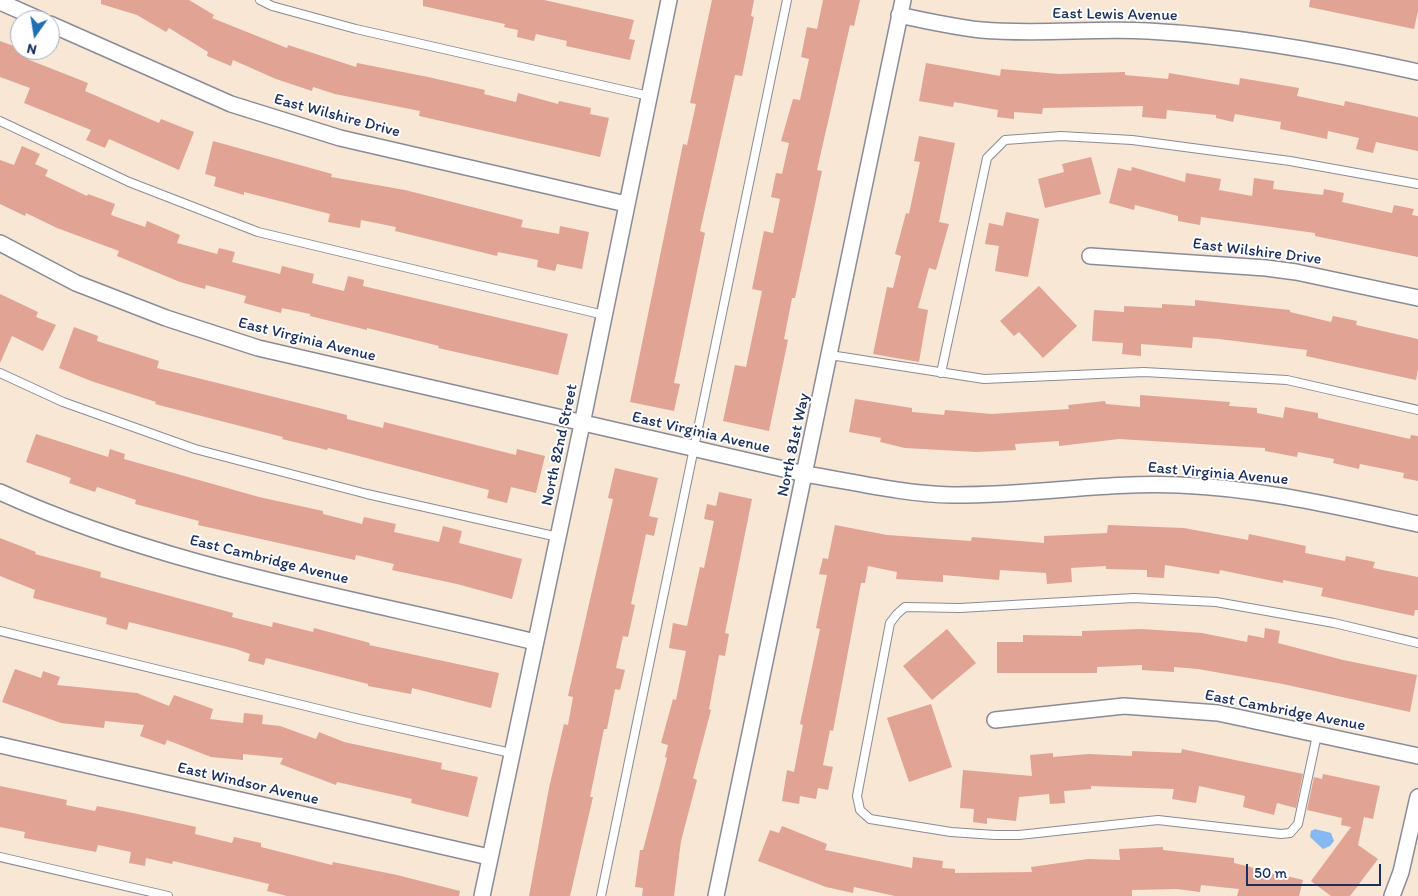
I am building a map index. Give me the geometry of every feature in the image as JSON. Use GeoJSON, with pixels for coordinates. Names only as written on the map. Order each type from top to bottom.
{"type":"FeatureCollection","features":[{"type":"Feature","properties":{"kind":"street","name":"North 82nd Street"},"geometry":{"type":"LineString","coordinates":[[482,896],[669,0]]}},
{"type":"Feature","properties":{"kind":"street","name":"North 81st Way"},"geometry":{"type":"LineString","coordinates":[[716,896],[903,0]]}},
{"type":"Feature","properties":{"kind":"street"},"geometry":{"type":"LineString","coordinates":[[0,2],[18,10]]}},
{"type":"Feature","properties":{"kind":"street","name":"East Lewis Avenue"},"geometry":{"type":"LineString","coordinates":[[899,15],[981,30],[1024,32],[1112,30],[1228,38],[1326,52],[1418,72]]}},
{"type":"Feature","properties":{"kind":"street","name":"East Wilshire Drive"},"geometry":{"type":"LineString","coordinates":[[60,28],[240,107],[340,138],[626,204]]}},
{"type":"Feature","properties":{"kind":"street","name":"East Virginia Avenue"},"geometry":{"type":"LineString","coordinates":[[0,244],[76,282],[166,318],[258,348],[805,474],[894,490],[951,495],[1010,493],[1118,484],[1190,486],[1247,491],[1312,501],[1418,524]]}},
{"type":"Feature","properties":{"kind":"street","name":"East Wilshire Drive"},"geometry":{"type":"LineString","coordinates":[[1090,256],[1266,268],[1296,272],[1418,298]]}},
{"type":"Feature","properties":{"kind":"street","name":"East Cambridge Avenue"},"geometry":{"type":"LineString","coordinates":[[0,492],[34,508],[161,551],[278,582],[535,642]]}},
{"type":"Feature","properties":{"kind":"street","name":"East Cambridge Avenue"},"geometry":{"type":"LineString","coordinates":[[994,720],[1124,706],[1218,713],[1418,756]]}},
{"type":"Feature","properties":{"kind":"street","name":"East Windsor Avenue"},"geometry":{"type":"LineString","coordinates":[[0,745],[489,857]]}},
{"type":"Feature","properties":{"kind":"street"},"geometry":{"type":"LineString","coordinates":[[1392,896],[1401,872],[1418,797]]}},
{"type":"Feature","properties":{"kind":"lane"},"geometry":{"type":"LineString","coordinates":[[260,0],[272,6],[356,29],[649,96]]}},
{"type":"Feature","properties":{"kind":"lane"},"geometry":{"type":"LineString","coordinates":[[601,896],[692,449],[787,0]]}},
{"type":"Feature","properties":{"kind":"lane"},"geometry":{"type":"LineString","coordinates":[[0,121],[129,182],[258,232],[604,315]]}},
{"type":"Feature","properties":{"kind":"lane"},"geometry":{"type":"LineString","coordinates":[[941,373],[987,158],[1005,140],[1061,136],[1132,140],[1290,160],[1418,184]]}},
{"type":"Feature","properties":{"kind":"lane"},"geometry":{"type":"LineString","coordinates":[[830,355],[984,378],[1144,372],[1287,380],[1418,410]]}},
{"type":"Feature","properties":{"kind":"lane"},"geometry":{"type":"LineString","coordinates":[[0,373],[63,402],[195,449],[366,494],[558,537]]}},
{"type":"Feature","properties":{"kind":"lane"},"geometry":{"type":"LineString","coordinates":[[1317,735],[1298,824],[1290,833],[1281,834],[1158,820],[1019,835],[951,832],[870,819],[860,810],[856,796],[890,623],[896,614],[905,608],[960,608],[1134,598],[1216,602],[1334,623],[1418,642]]}},
{"type":"Feature","properties":{"kind":"lane"},"geometry":{"type":"LineString","coordinates":[[0,631],[359,719],[511,753]]}},
{"type":"Feature","properties":{"kind":"lane"},"geometry":{"type":"LineString","coordinates":[[0,857],[168,896]]}},
{"type":"Feature","properties":{"kind":"water"},"geometry":{"type":"Polygon","coordinates":[[[1315,829],[1331,833],[1334,841],[1330,846],[1323,849],[1310,837],[1311,831],[1315,829]]]}},
{"type":"Feature","properties":{"kind":"building"},"geometry":{"type":"Polygon","coordinates":[[[101,0],[189,0],[214,15],[212,18],[287,48],[288,45],[356,67],[357,63],[428,77],[485,90],[484,94],[516,102],[518,93],[558,104],[559,101],[591,108],[590,114],[609,118],[600,157],[419,116],[420,111],[335,94],[313,87],[312,91],[276,79],[233,60],[231,66],[207,56],[208,52],[169,28],[166,32],[137,15],[101,4],[101,0]]]}},
{"type":"Feature","properties":{"kind":"building"},"geometry":{"type":"Polygon","coordinates":[[[423,0],[544,0],[634,20],[629,39],[635,40],[630,60],[566,46],[567,41],[536,34],[534,41],[517,37],[518,30],[504,27],[505,24],[423,6],[423,0]]]}},
{"type":"Feature","properties":{"kind":"building"},"geometry":{"type":"Polygon","coordinates":[[[712,0],[754,0],[751,16],[754,17],[742,76],[735,75],[700,231],[705,233],[674,383],[680,384],[674,411],[630,402],[683,144],[687,145],[696,104],[690,103],[712,0]]]}},
{"type":"Feature","properties":{"kind":"building"},"geometry":{"type":"Polygon","coordinates":[[[823,0],[860,0],[854,26],[850,25],[817,170],[822,171],[795,298],[792,298],[784,339],[788,340],[769,431],[723,421],[735,365],[746,367],[762,291],[752,289],[764,231],[773,233],[780,199],[771,197],[776,173],[782,174],[789,143],[781,141],[793,99],[800,100],[809,59],[801,57],[807,27],[817,29],[823,0]]]}},
{"type":"Feature","properties":{"kind":"building"},"geometry":{"type":"Polygon","coordinates":[[[1310,0],[1418,0],[1418,11],[1414,29],[1309,7],[1310,0]]]}},
{"type":"Feature","properties":{"kind":"building"},"geometry":{"type":"Polygon","coordinates":[[[0,41],[10,45],[10,60],[30,60],[88,83],[85,91],[159,123],[161,119],[194,132],[179,170],[109,139],[105,148],[86,140],[91,130],[24,103],[30,88],[0,77],[0,41]]]}},
{"type":"Feature","properties":{"kind":"building"},"geometry":{"type":"Polygon","coordinates":[[[926,63],[1000,76],[1001,69],[1059,74],[1125,72],[1125,75],[1168,79],[1169,73],[1239,85],[1240,78],[1299,88],[1297,96],[1344,106],[1345,101],[1418,117],[1418,151],[1376,142],[1373,153],[1356,149],[1359,138],[1328,131],[1327,139],[1280,129],[1281,122],[1235,114],[1233,122],[1216,118],[1216,115],[1167,110],[1166,119],[1142,117],[1143,106],[1043,108],[1042,114],[1014,112],[1014,119],[997,117],[998,110],[954,102],[953,107],[919,101],[926,63]]]}},
{"type":"Feature","properties":{"kind":"building"},"geometry":{"type":"Polygon","coordinates":[[[919,136],[955,143],[939,222],[949,224],[936,270],[929,268],[918,308],[928,310],[919,362],[873,354],[887,287],[893,288],[901,256],[895,254],[906,213],[909,214],[920,162],[914,161],[919,136]]]}},
{"type":"Feature","properties":{"kind":"building"},"geometry":{"type":"Polygon","coordinates":[[[213,141],[332,174],[331,177],[405,190],[523,220],[521,227],[559,234],[560,226],[589,232],[582,269],[557,264],[555,271],[537,267],[538,260],[498,252],[497,256],[395,231],[396,227],[361,220],[360,228],[328,222],[330,214],[244,192],[244,195],[214,186],[216,177],[205,174],[213,141]]]}},
{"type":"Feature","properties":{"kind":"building"},"geometry":{"type":"Polygon","coordinates":[[[22,146],[40,154],[35,164],[48,170],[45,176],[87,196],[88,194],[115,204],[111,215],[145,227],[147,221],[180,235],[177,243],[217,254],[219,248],[235,252],[232,262],[280,274],[282,266],[314,274],[312,283],[344,291],[348,276],[364,280],[363,286],[568,334],[558,375],[438,348],[439,346],[310,316],[310,314],[282,308],[281,313],[244,303],[246,296],[206,285],[205,289],[180,282],[117,256],[119,251],[57,228],[26,213],[25,216],[0,204],[0,160],[14,165],[22,146]]]}},
{"type":"Feature","properties":{"kind":"building"},"geometry":{"type":"Polygon","coordinates":[[[1091,157],[1101,194],[1045,208],[1038,179],[1064,172],[1062,164],[1091,157]]]}},
{"type":"Feature","properties":{"kind":"building"},"geometry":{"type":"Polygon","coordinates":[[[1132,167],[1185,182],[1186,173],[1221,179],[1219,190],[1252,196],[1254,178],[1274,181],[1273,189],[1323,195],[1324,189],[1344,193],[1342,202],[1392,213],[1394,205],[1414,209],[1412,215],[1418,216],[1418,257],[1315,236],[1315,233],[1201,217],[1200,225],[1178,221],[1178,216],[1135,205],[1134,210],[1109,203],[1118,168],[1131,171],[1132,167]]]}},
{"type":"Feature","properties":{"kind":"building"},"geometry":{"type":"Polygon","coordinates":[[[1006,212],[1039,219],[1028,277],[995,271],[999,246],[985,244],[989,223],[1003,226],[1006,212]]]}},
{"type":"Feature","properties":{"kind":"building"},"geometry":{"type":"Polygon","coordinates":[[[1039,286],[1077,326],[1043,358],[1019,332],[1014,336],[1000,321],[1039,286]]]}},
{"type":"Feature","properties":{"kind":"building"},"geometry":{"type":"Polygon","coordinates":[[[0,294],[38,312],[36,317],[56,325],[43,351],[12,336],[0,363],[0,294]]]}},
{"type":"Feature","properties":{"kind":"building"},"geometry":{"type":"Polygon","coordinates":[[[1195,300],[1290,310],[1290,312],[1331,322],[1333,316],[1357,321],[1356,325],[1418,339],[1416,380],[1306,356],[1307,350],[1219,339],[1193,337],[1192,348],[1141,344],[1141,356],[1122,354],[1123,343],[1092,341],[1094,310],[1124,312],[1124,306],[1162,308],[1162,304],[1195,306],[1195,300]]]}},
{"type":"Feature","properties":{"kind":"building"},"geometry":{"type":"Polygon","coordinates":[[[74,327],[98,336],[97,341],[159,361],[157,368],[347,415],[347,419],[383,428],[384,422],[516,455],[517,449],[545,456],[536,493],[511,487],[507,503],[487,498],[489,490],[328,448],[327,450],[282,439],[283,437],[155,404],[156,402],[91,381],[59,368],[74,327]]]}},
{"type":"Feature","properties":{"kind":"building"},"geometry":{"type":"Polygon","coordinates":[[[1140,395],[1230,402],[1229,406],[1257,408],[1257,413],[1283,418],[1285,407],[1318,413],[1318,418],[1410,439],[1411,435],[1418,436],[1418,481],[1403,478],[1404,473],[1360,464],[1359,469],[1333,463],[1334,459],[1298,452],[1297,457],[1265,451],[1265,448],[1119,439],[1059,446],[1059,441],[1015,444],[1016,450],[977,452],[905,448],[880,442],[881,438],[849,432],[855,399],[912,408],[912,412],[944,415],[945,410],[992,414],[1069,409],[1068,405],[1105,401],[1106,404],[1140,407],[1140,395]]]}},
{"type":"Feature","properties":{"kind":"building"},"geometry":{"type":"Polygon","coordinates":[[[36,434],[108,457],[110,449],[125,454],[124,459],[259,497],[323,511],[323,514],[362,524],[364,517],[396,524],[394,532],[439,542],[443,526],[462,531],[459,543],[522,559],[512,599],[457,584],[392,570],[394,564],[356,555],[355,560],[198,525],[199,521],[135,504],[136,500],[97,487],[95,492],[69,483],[71,478],[26,462],[36,434]]]}},
{"type":"Feature","properties":{"kind":"building"},"geometry":{"type":"Polygon","coordinates":[[[615,468],[658,478],[649,516],[658,518],[654,536],[646,534],[631,604],[635,605],[628,637],[623,636],[616,668],[625,670],[620,690],[615,689],[607,729],[604,729],[590,797],[593,797],[570,896],[529,896],[549,788],[564,724],[568,725],[573,697],[568,696],[613,499],[608,498],[615,468]]]}},
{"type":"Feature","properties":{"kind":"building"},"geometry":{"type":"Polygon","coordinates":[[[719,492],[752,499],[725,633],[729,634],[725,656],[719,655],[709,709],[711,710],[693,778],[697,780],[681,841],[674,896],[642,896],[643,888],[635,887],[640,850],[643,850],[667,758],[665,757],[668,745],[661,743],[673,699],[676,700],[686,651],[669,648],[673,623],[687,626],[700,567],[704,568],[714,521],[704,519],[707,504],[716,506],[719,492]]]}},
{"type":"Feature","properties":{"kind":"building"},"geometry":{"type":"Polygon","coordinates":[[[835,525],[887,535],[971,541],[972,537],[1044,543],[1044,536],[1107,533],[1108,525],[1184,528],[1248,540],[1249,534],[1306,546],[1305,553],[1345,561],[1346,556],[1375,562],[1373,568],[1418,577],[1418,610],[1415,610],[1414,616],[1321,596],[1323,588],[1283,580],[1283,583],[1220,570],[1219,574],[1165,565],[1164,578],[1147,577],[1147,570],[1106,569],[1106,566],[1071,568],[1072,582],[1047,584],[1046,573],[1000,570],[999,580],[943,575],[943,582],[896,579],[897,572],[868,566],[865,583],[861,583],[833,731],[830,730],[823,765],[833,767],[828,790],[818,788],[816,799],[800,796],[799,804],[782,801],[787,770],[794,772],[803,725],[800,724],[820,629],[816,628],[827,575],[819,574],[823,558],[828,559],[835,525]]]}},
{"type":"Feature","properties":{"kind":"building"},"geometry":{"type":"Polygon","coordinates":[[[0,538],[36,552],[35,554],[101,572],[100,577],[233,613],[232,617],[272,627],[273,622],[313,632],[314,628],[370,643],[369,645],[499,673],[491,708],[412,688],[411,694],[368,686],[368,684],[266,658],[264,665],[248,661],[250,654],[236,649],[129,622],[127,630],[106,624],[107,618],[33,598],[35,590],[0,576],[0,538]]]}},
{"type":"Feature","properties":{"kind":"building"},"geometry":{"type":"Polygon","coordinates":[[[1265,628],[1280,631],[1278,643],[1343,660],[1417,675],[1410,712],[1283,684],[1198,669],[1174,667],[1174,672],[1142,670],[1142,665],[1097,667],[1097,673],[997,673],[997,642],[1023,642],[1023,635],[1082,636],[1082,631],[1142,629],[1202,633],[1247,642],[1248,635],[1264,638],[1265,628]]]}},
{"type":"Feature","properties":{"kind":"building"},"geometry":{"type":"Polygon","coordinates":[[[947,629],[976,663],[932,700],[903,666],[947,629]]]}},
{"type":"Feature","properties":{"kind":"building"},"geometry":{"type":"Polygon","coordinates":[[[15,669],[41,678],[43,671],[60,677],[57,685],[137,693],[169,706],[174,695],[213,709],[210,719],[243,723],[244,713],[263,715],[262,724],[280,726],[316,739],[319,732],[344,742],[442,763],[441,769],[478,777],[468,817],[411,803],[412,799],[337,782],[336,785],[280,764],[283,758],[243,754],[243,760],[211,757],[167,740],[165,745],[140,736],[144,725],[105,721],[104,728],[61,723],[2,702],[15,669]]]}},
{"type":"Feature","properties":{"kind":"building"},"geometry":{"type":"Polygon","coordinates":[[[931,704],[952,767],[909,782],[887,718],[931,704]]]}},
{"type":"Feature","properties":{"kind":"building"},"geometry":{"type":"Polygon","coordinates":[[[1182,749],[1303,774],[1296,808],[1277,803],[1274,815],[1243,807],[1245,796],[1199,786],[1196,803],[1172,799],[1174,789],[1091,786],[1091,789],[1064,791],[1065,803],[1050,804],[1049,794],[1019,797],[1016,821],[987,818],[987,824],[973,822],[974,809],[960,808],[963,770],[1032,776],[1030,755],[1053,753],[1053,757],[1089,754],[1132,756],[1132,751],[1181,753],[1182,749]]]}},
{"type":"Feature","properties":{"kind":"building"},"geometry":{"type":"Polygon","coordinates":[[[1323,774],[1380,786],[1373,819],[1364,817],[1358,845],[1378,859],[1350,896],[1331,896],[1311,881],[1351,827],[1341,825],[1342,818],[1307,810],[1314,777],[1322,779],[1323,774]]]}},
{"type":"Feature","properties":{"kind":"building"},"geometry":{"type":"Polygon","coordinates":[[[0,786],[67,800],[66,805],[95,811],[97,806],[196,827],[195,834],[232,843],[234,837],[261,843],[261,847],[332,865],[333,862],[397,875],[460,891],[459,896],[287,896],[267,891],[269,884],[173,861],[172,864],[146,858],[145,866],[129,863],[131,852],[98,845],[96,852],[24,838],[25,832],[0,827],[0,786]]]}},
{"type":"Feature","properties":{"kind":"building"},"geometry":{"type":"Polygon","coordinates":[[[782,826],[827,844],[825,850],[912,868],[913,857],[943,861],[942,868],[955,869],[955,873],[1032,872],[1031,867],[1088,859],[1120,860],[1119,849],[1163,847],[1163,850],[1234,858],[1234,863],[1303,880],[1299,896],[1237,896],[1239,889],[1201,885],[1200,892],[1177,889],[1132,890],[1132,896],[895,896],[854,887],[853,893],[826,887],[758,861],[770,830],[779,833],[782,826]]]}}]}
